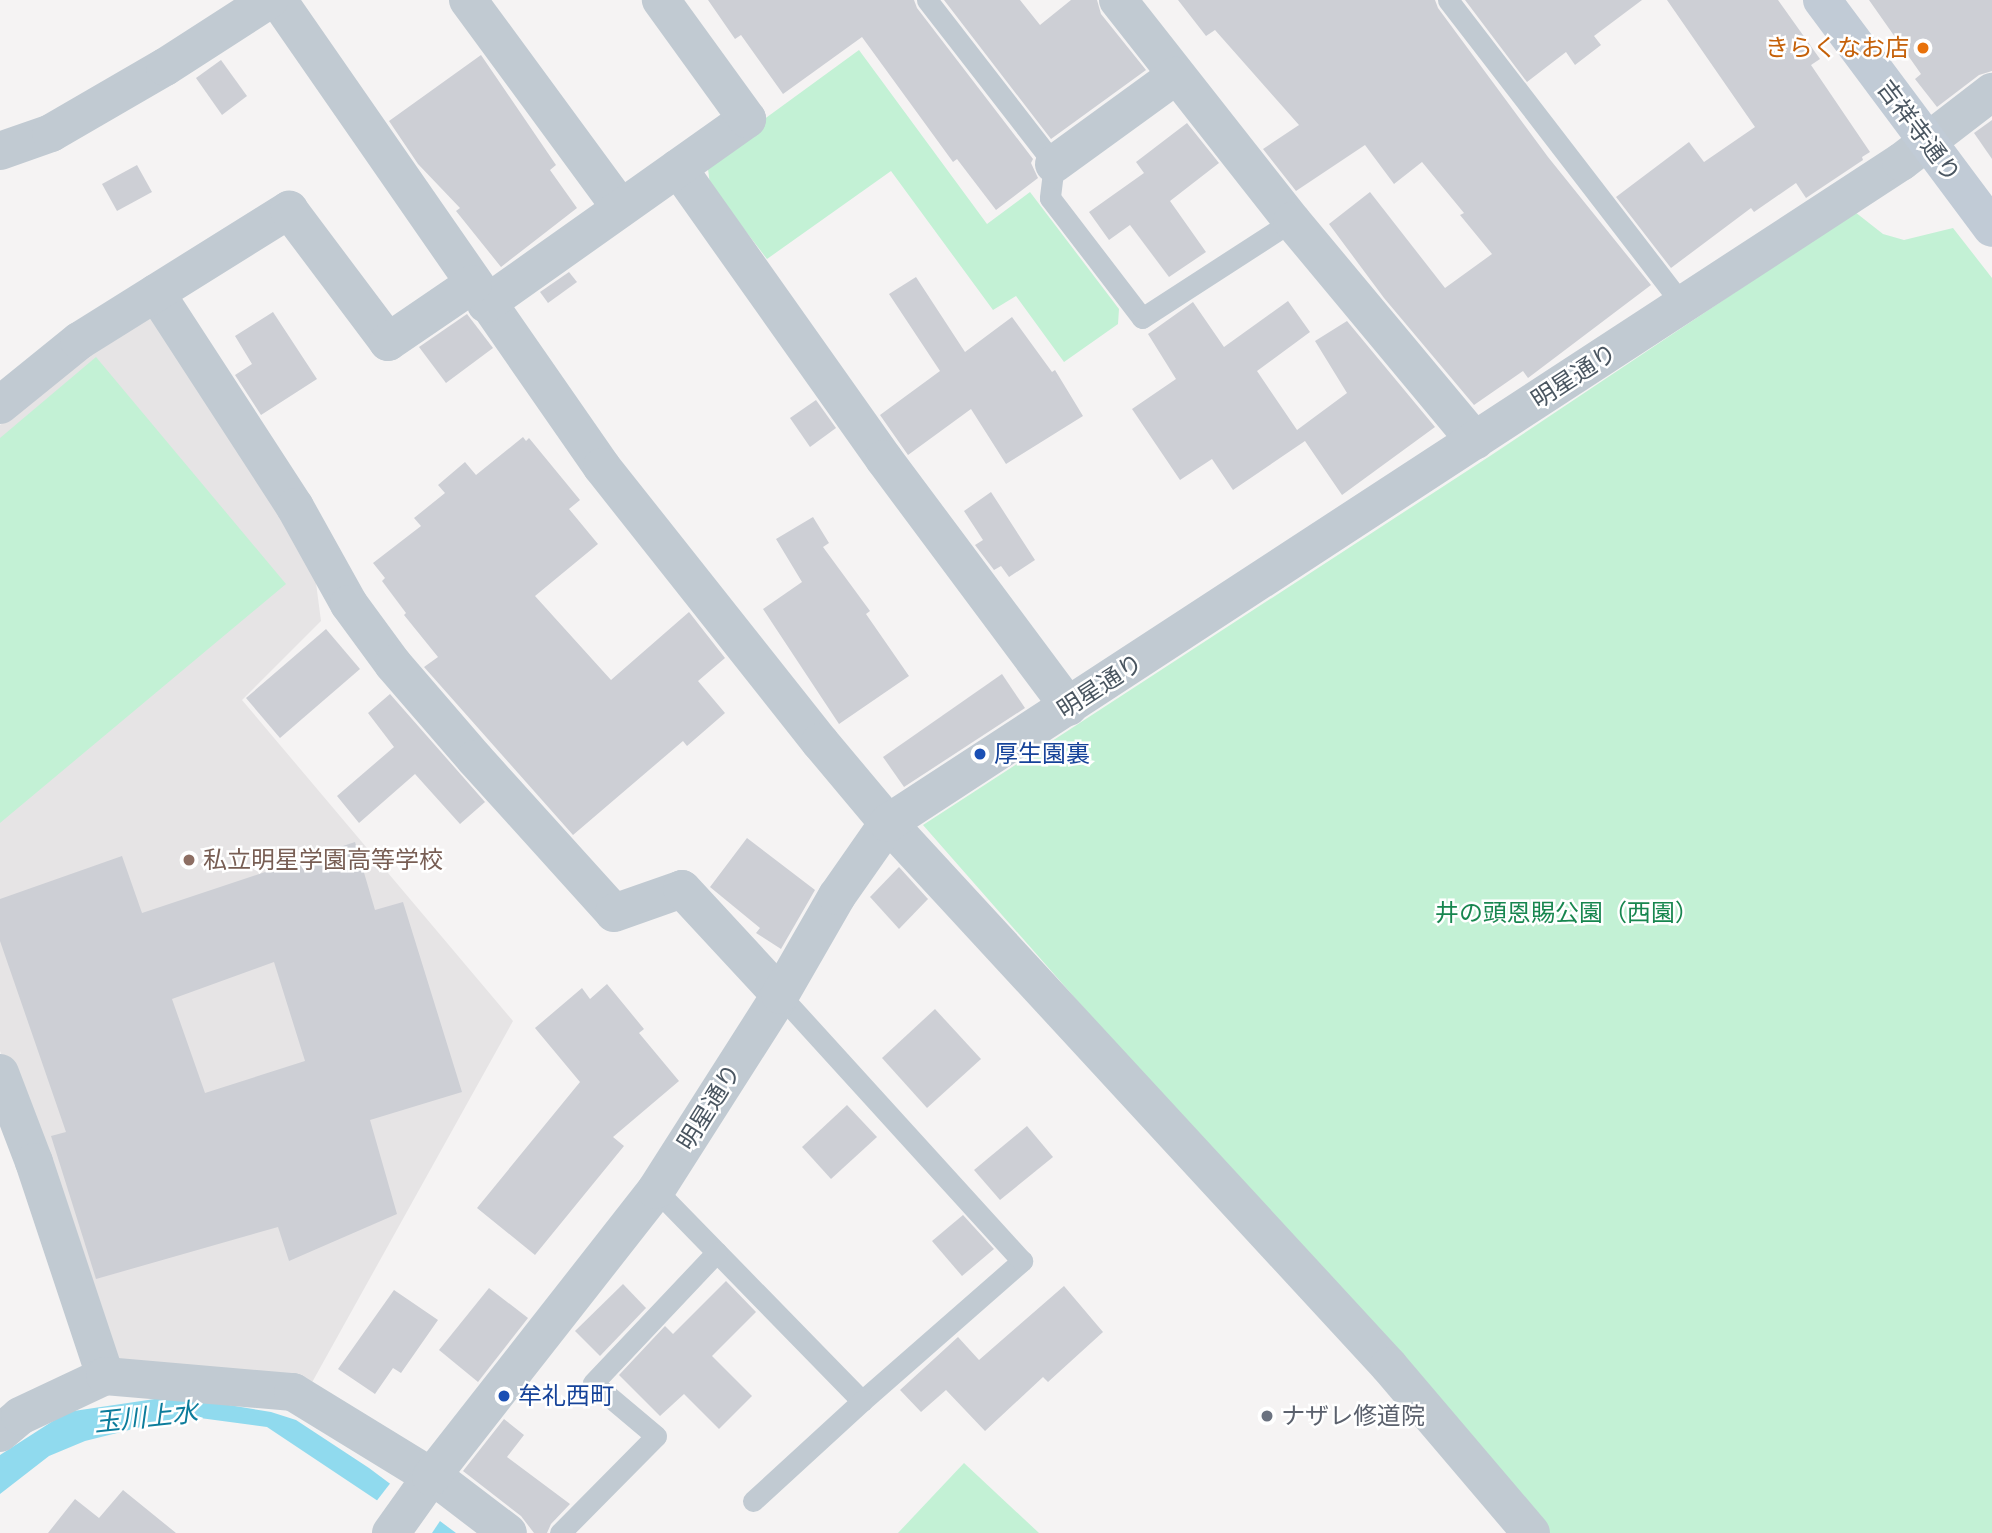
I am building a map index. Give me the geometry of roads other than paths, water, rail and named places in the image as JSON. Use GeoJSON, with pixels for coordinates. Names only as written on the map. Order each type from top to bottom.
{"type":"FeatureCollection","features":[{"type":"Feature","properties":{"kind":"main road","name":"吉祥寺通り"},"geometry":{"type":"LineString","coordinates":[[1822,0],[1992,228]]}},
{"type":"Feature","properties":{"kind":"street"},"geometry":{"type":"LineString","coordinates":[[0,151],[51,133],[165,67],[269,0]]}},
{"type":"Feature","properties":{"kind":"street"},"geometry":{"type":"LineString","coordinates":[[278,0],[602,467],[888,823],[1389,1366],[1531,1533]]}},
{"type":"Feature","properties":{"kind":"street"},"geometry":{"type":"LineString","coordinates":[[468,0],[621,208]]}},
{"type":"Feature","properties":{"kind":"street"},"geometry":{"type":"LineString","coordinates":[[0,405],[79,341],[289,210],[388,342],[480,294],[621,208],[747,119],[661,0]]}},
{"type":"Feature","properties":{"kind":"street"},"geometry":{"type":"LineString","coordinates":[[1118,0],[1175,76],[1292,221],[1475,441]]}},
{"type":"Feature","properties":{"kind":"street"},"geometry":{"type":"LineString","coordinates":[[1054,164],[1175,76]]}},
{"type":"Feature","properties":{"kind":"street","name":"明星通り"},"geometry":{"type":"LineString","coordinates":[[409,1508],[656,1190],[780,995],[837,896],[888,823],[1901,162],[1992,92]]}},
{"type":"Feature","properties":{"kind":"street"},"geometry":{"type":"LineString","coordinates":[[678,168],[884,460],[1069,707]]}},
{"type":"Feature","properties":{"kind":"street"},"geometry":{"type":"LineString","coordinates":[[156,293],[295,507],[349,604],[393,664],[475,758],[614,913],[682,889],[780,995]]}},
{"type":"Feature","properties":{"kind":"street"},"geometry":{"type":"LineString","coordinates":[[0,1073],[34,1162],[105,1376]]}},
{"type":"Feature","properties":{"kind":"street"},"geometry":{"type":"LineString","coordinates":[[0,1433],[20,1416],[105,1376],[293,1392],[409,1508],[508,1533]]}},
{"type":"Feature","properties":{"kind":"lane"},"geometry":{"type":"LineString","coordinates":[[927,0],[1054,164],[1051,198],[1142,318],[1292,221]]}},
{"type":"Feature","properties":{"kind":"lane"},"geometry":{"type":"LineString","coordinates":[[1448,0],[1683,305]]}},
{"type":"Feature","properties":{"kind":"lane"},"geometry":{"type":"LineString","coordinates":[[753,1501],[1022,1261],[780,995]]}},
{"type":"Feature","properties":{"kind":"lane"},"geometry":{"type":"LineString","coordinates":[[656,1190],[862,1401]]}},
{"type":"Feature","properties":{"kind":"lane"},"geometry":{"type":"LineString","coordinates":[[560,1533],[656,1436],[593,1383],[717,1252]]}},
{"type":"Feature","properties":{"kind":"water","name":"玉川上水"},"geometry":{"type":"Polygon","coordinates":[[[175,1396],[271,1412],[296,1420],[369,1468],[456,1533],[426,1533],[267,1427],[185,1416],[85,1441],[49,1456],[0,1494],[0,1455],[67,1412],[175,1396]]]}},
{"type":"Feature","properties":{"kind":"place","name":"きらくなお店"},"geometry":{"type":"Point","coordinates":[1923,48]}},
{"type":"Feature","properties":{"kind":"place","name":"厚生園裏"},"geometry":{"type":"Point","coordinates":[980,754]}},
{"type":"Feature","properties":{"kind":"place","name":"私立明星学園高等学校"},"geometry":{"type":"Point","coordinates":[189,860]}},
{"type":"Feature","properties":{"kind":"place","name":"牟礼西町"},"geometry":{"type":"Point","coordinates":[504,1396]}},
{"type":"Feature","properties":{"kind":"place","name":"ナザレ修道院"},"geometry":{"type":"Point","coordinates":[1267,1416]}},
{"type":"Feature","properties":{"kind":"park label","name":"井の頭恩賜公園（西園）"},"geometry":{"type":"Point","coordinates":[1567,913]}}]}
